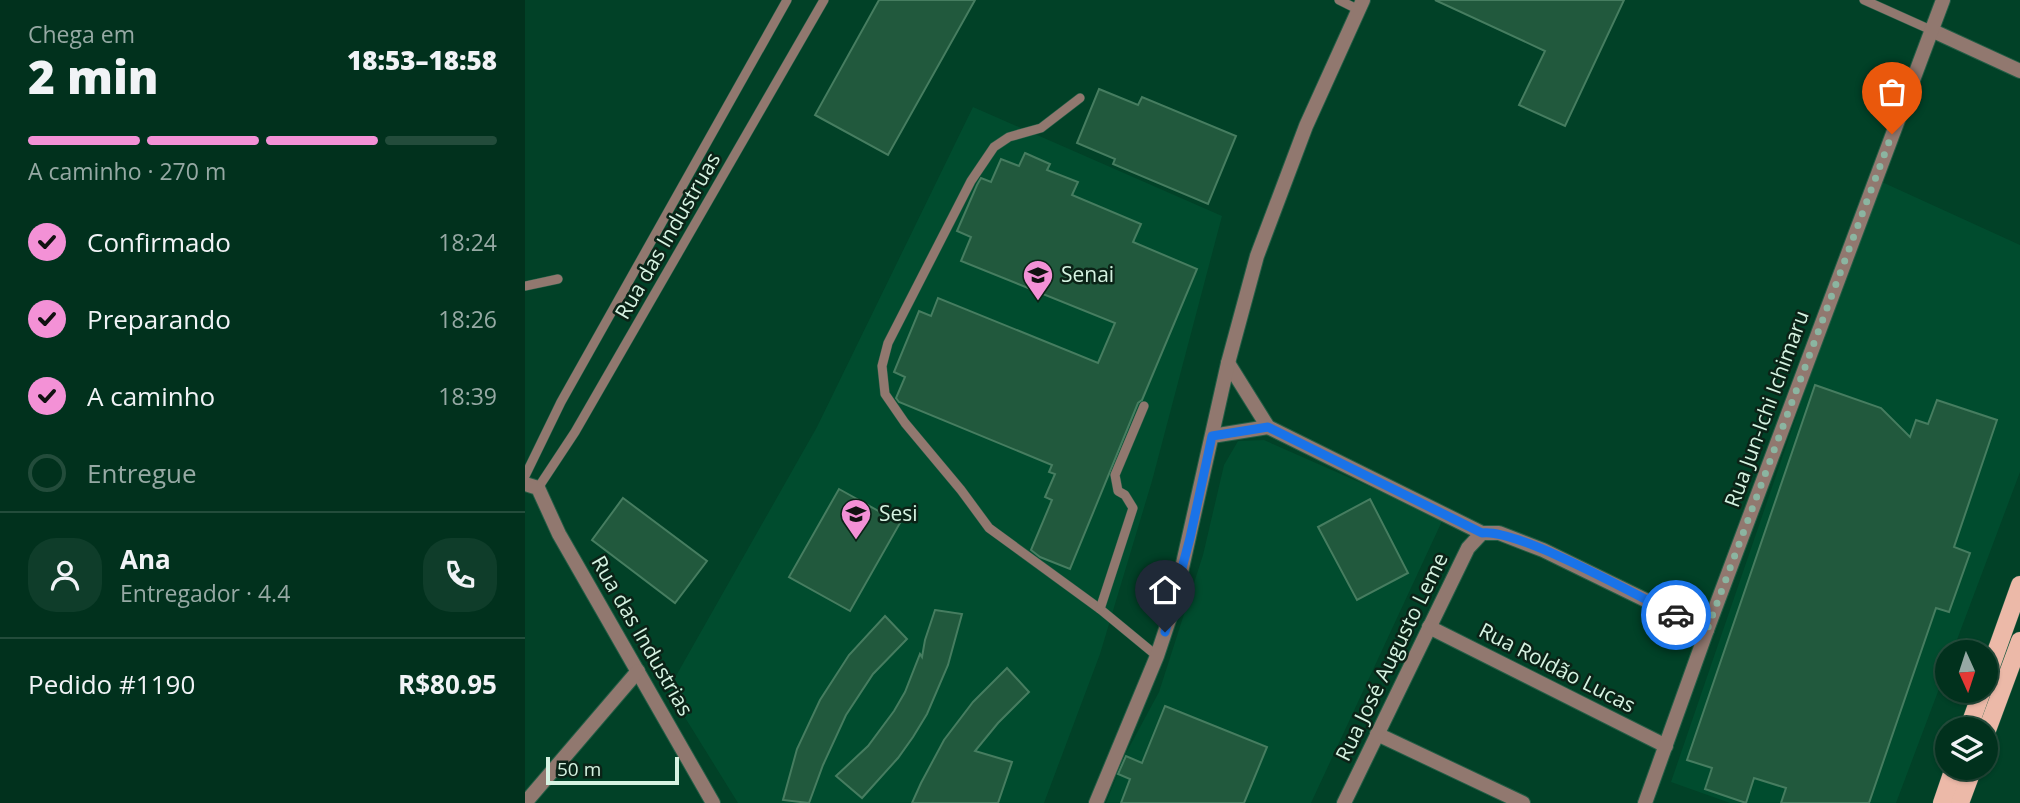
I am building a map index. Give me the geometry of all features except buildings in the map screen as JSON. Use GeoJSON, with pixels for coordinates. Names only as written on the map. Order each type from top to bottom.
{"type":"FeatureCollection","features":[{"type":"Feature","properties":{"kind":"main road"},"geometry":{"type":"LineString","coordinates":[[1999,644],[2020,585]]}},
{"type":"Feature","properties":{"kind":"main road"},"geometry":{"type":"LineString","coordinates":[[1992,717],[2020,640]]}},
{"type":"Feature","properties":{"kind":"main road"},"geometry":{"type":"LineString","coordinates":[[1942,803],[1950,780]]}},
{"type":"Feature","properties":{"kind":"main road"},"geometry":{"type":"LineString","coordinates":[[1960,803],[1969,780]]}},
{"type":"Feature","properties":{"kind":"street","name":"Rua Jun-Ichi Ichimaru"},"geometry":{"type":"LineString","coordinates":[[1645,803],[1943,0]]}},
{"type":"Feature","properties":{"kind":"street"},"geometry":{"type":"LineString","coordinates":[[1096,803],[1157,656],[1173,608],[1228,363],[1257,256],[1305,126],[1361,5]]}},
{"type":"Feature","properties":{"kind":"street"},"geometry":{"type":"LineString","coordinates":[[1931,30],[2020,71]]}},
{"type":"Feature","properties":{"kind":"street"},"geometry":{"type":"LineString","coordinates":[[1228,363],[1268,427],[1482,533],[1499,533],[1543,550],[1707,630]]}},
{"type":"Feature","properties":{"kind":"street"},"geometry":{"type":"LineString","coordinates":[[1212,436],[1268,427]]}},
{"type":"Feature","properties":{"kind":"street","name":"Rua das Industrias"},"geometry":{"type":"LineString","coordinates":[[532,486],[713,803]]}},
{"type":"Feature","properties":{"kind":"street","name":"Rua José Augusto Leme"},"geometry":{"type":"LineString","coordinates":[[1344,803],[1468,548],[1482,533]]}},
{"type":"Feature","properties":{"kind":"street","name":"Rua Roldão Lucas"},"geometry":{"type":"LineString","coordinates":[[1429,627],[1666,746]]}},
{"type":"Feature","properties":{"kind":"street"},"geometry":{"type":"LineString","coordinates":[[525,803],[638,671]]}},
{"type":"Feature","properties":{"kind":"street"},"geometry":{"type":"LineString","coordinates":[[1377,734],[1523,803]]}},
{"type":"Feature","properties":{"kind":"lane"},"geometry":{"type":"LineString","coordinates":[[525,476],[561,402],[787,0]]}},
{"type":"Feature","properties":{"kind":"lane","name":"Rua das Industruas"},"geometry":{"type":"LineString","coordinates":[[532,486],[575,432],[824,0]]}},
{"type":"Feature","properties":{"kind":"lane"},"geometry":{"type":"LineString","coordinates":[[1339,0],[1361,5]]}},
{"type":"Feature","properties":{"kind":"lane"},"geometry":{"type":"LineString","coordinates":[[1864,0],[1931,30]]}},
{"type":"Feature","properties":{"kind":"lane"},"geometry":{"type":"LineString","coordinates":[[1080,98],[1041,128],[1009,137],[994,147],[971,181],[888,343],[882,366],[885,394],[989,528],[1100,609],[1157,656]]}},
{"type":"Feature","properties":{"kind":"lane"},"geometry":{"type":"LineString","coordinates":[[525,286],[558,279]]}},
{"type":"Feature","properties":{"kind":"lane"},"geometry":{"type":"LineString","coordinates":[[1100,609],[1133,508],[1125,495],[1118,491],[1115,475],[1144,405]]}},
{"type":"Feature","properties":{"kind":"shaded area"},"geometry":{"type":"Polygon","coordinates":[[[973,107],[1222,216],[1152,481],[1100,654],[1044,803],[738,803],[668,690],[817,427],[973,107]]]}},
{"type":"Feature","properties":{"kind":"shaded area"},"geometry":{"type":"Polygon","coordinates":[[[1882,182],[2020,245],[2020,472],[1957,640],[1935,640],[1935,700],[1896,803],[1730,803],[1671,782],[1806,388],[1882,182]]]}},
{"type":"Feature","properties":{"kind":"shaded area"},"geometry":{"type":"Polygon","coordinates":[[[1264,440],[1443,519],[1311,803],[1106,803],[1125,755],[1159,692],[1203,555],[1224,465],[1238,441],[1264,440]]]}},
{"type":"Feature","properties":{"kind":"way so far"},"geometry":{"type":"LineString","coordinates":[[1676,615],[1707,630],[1892,134]]}},
{"type":"Feature","properties":{"kind":"place","name":"Senai"},"geometry":{"type":"Point","coordinates":[1038,302]}},
{"type":"Feature","properties":{"kind":"place","name":"Sesi"},"geometry":{"type":"Point","coordinates":[856,541]}},
{"type":"Feature","properties":{"kind":"route"},"geometry":{"type":"LineString","coordinates":[[1165,632],[1190,538],[1212,436],[1268,427],[1482,533],[1499,533],[1543,550],[1676,615]]}}]}
